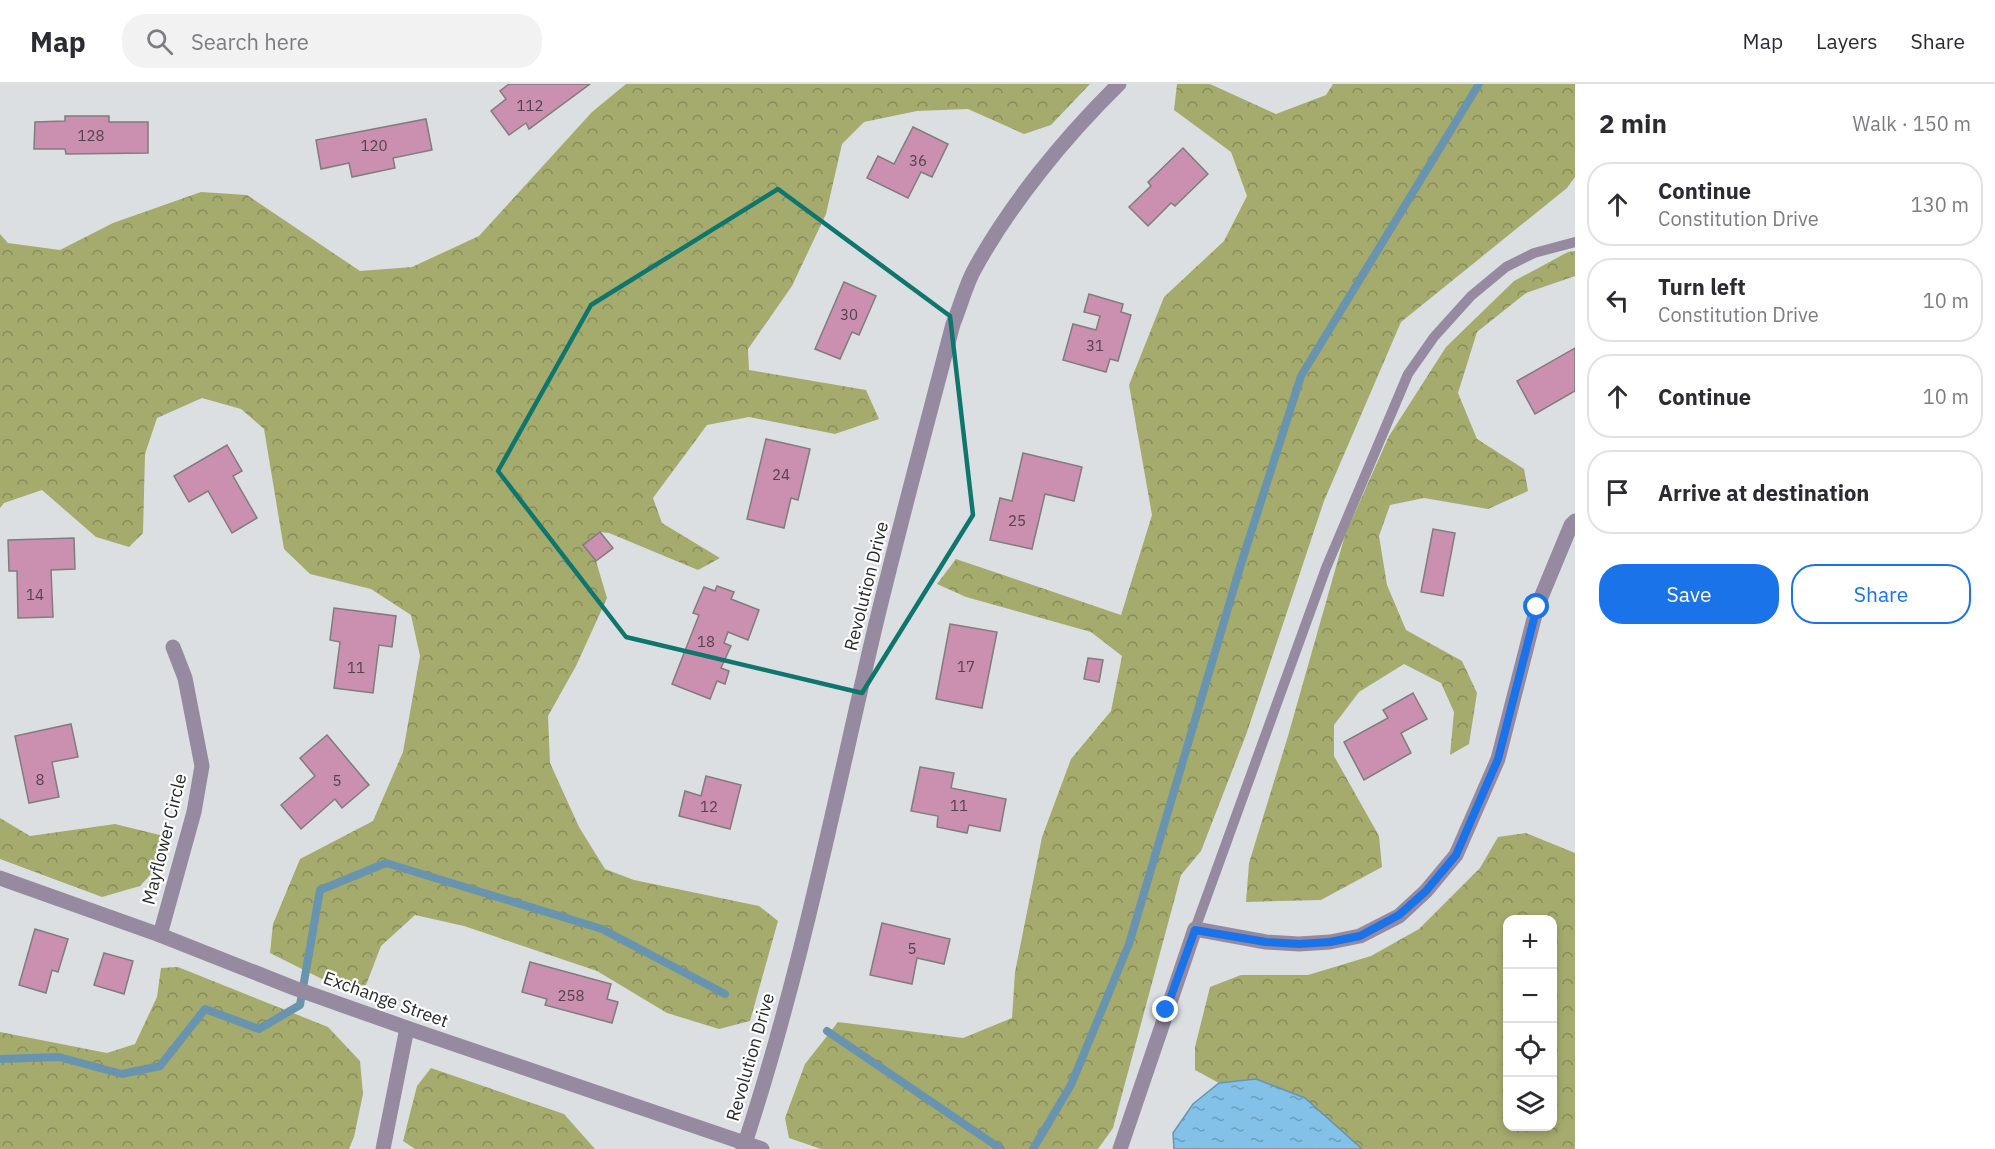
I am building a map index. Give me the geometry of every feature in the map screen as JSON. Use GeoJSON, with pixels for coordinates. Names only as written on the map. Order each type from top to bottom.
{"type":"FeatureCollection","features":[{"type":"Feature","properties":{"kind":"street","name":"Revolution Drive"},"geometry":{"type":"LineString","coordinates":[[744,1146],[788,997],[827,844],[874,634],[953,324],[972,274],[1002,222],[1081,121],[1119,84]]}},
{"type":"Feature","properties":{"kind":"street"},"geometry":{"type":"LineString","coordinates":[[1120,1149],[1195,930],[1266,942],[1299,944],[1330,942],[1360,936],[1399,915],[1426,891],[1456,855],[1498,759],[1537,607],[1570,525],[1575,521]]}},
{"type":"Feature","properties":{"kind":"street","name":"Mayflower Circle"},"geometry":{"type":"LineString","coordinates":[[160,935],[194,812],[202,766],[184,678],[173,646]]}},
{"type":"Feature","properties":{"kind":"street","name":"Exchange Street"},"geometry":{"type":"LineString","coordinates":[[0,878],[160,935],[294,988],[744,1146],[762,1149]]}},
{"type":"Feature","properties":{"kind":"street"},"geometry":{"type":"LineString","coordinates":[[383,1149],[407,1028]]}},
{"type":"Feature","properties":{"kind":"lane"},"geometry":{"type":"LineString","coordinates":[[1195,930],[1326,568],[1408,374],[1434,337],[1472,296],[1506,267],[1534,253],[1575,242]]}},
{"type":"Feature","properties":{"kind":"highlighted area"},"geometry":{"type":"Polygon","coordinates":[[[778,189],[950,316],[973,515],[862,693],[626,637],[498,471],[591,305],[778,189]]]}},
{"type":"Feature","properties":{"kind":"green space"},"geometry":{"type":"Polygon","coordinates":[[[626,84],[1090,84],[1051,125],[1024,134],[968,109],[917,111],[864,122],[842,144],[826,214],[792,286],[748,349],[749,370],[866,390],[879,419],[835,434],[749,417],[707,425],[653,498],[662,523],[720,558],[698,570],[609,533],[600,532],[583,545],[596,561],[607,598],[576,666],[548,716],[550,763],[579,827],[605,869],[634,880],[759,906],[778,921],[750,1021],[719,1029],[667,1013],[597,971],[464,926],[415,915],[381,946],[366,985],[338,987],[270,953],[273,924],[300,859],[373,821],[403,752],[420,656],[411,615],[371,589],[310,574],[284,549],[264,429],[241,409],[202,398],[157,418],[145,454],[143,533],[129,547],[96,537],[42,490],[4,503],[0,508],[0,234],[8,243],[60,250],[113,223],[201,192],[247,195],[360,271],[412,267],[479,236],[592,112],[626,84]]]}},
{"type":"Feature","properties":{"kind":"green space"},"geometry":{"type":"Polygon","coordinates":[[[1177,84],[1210,84],[1276,114],[1326,95],[1333,84],[1575,84],[1575,177],[1567,188],[1401,322],[1324,501],[1246,735],[1201,851],[1181,875],[1113,1128],[1098,1149],[821,1149],[789,1138],[785,1118],[805,1064],[838,1022],[963,1038],[1012,1018],[1015,972],[1042,837],[1071,759],[1111,711],[1122,656],[1091,632],[966,597],[937,584],[956,559],[1121,615],[1152,515],[1129,385],[1164,297],[1224,241],[1247,196],[1231,152],[1174,110],[1177,84]]]}},
{"type":"Feature","properties":{"kind":"green space"},"geometry":{"type":"Polygon","coordinates":[[[1575,251],[1575,276],[1526,293],[1477,332],[1458,393],[1477,439],[1524,469],[1528,491],[1488,509],[1424,498],[1390,505],[1379,536],[1387,585],[1406,630],[1462,661],[1477,693],[1469,744],[1450,755],[1454,712],[1441,683],[1404,664],[1359,692],[1334,725],[1334,756],[1379,836],[1382,867],[1321,900],[1246,902],[1249,863],[1345,535],[1389,436],[1446,347],[1514,281],[1568,252],[1575,251]]]}},
{"type":"Feature","properties":{"kind":"green space"},"geometry":{"type":"Polygon","coordinates":[[[0,818],[30,836],[115,824],[168,837],[163,861],[140,886],[102,897],[0,859],[0,818]]]}},
{"type":"Feature","properties":{"kind":"green space"},"geometry":{"type":"Polygon","coordinates":[[[1526,833],[1575,853],[1575,1149],[1362,1149],[1305,1098],[1256,1079],[1219,1083],[1195,1070],[1195,1047],[1210,987],[1241,975],[1308,975],[1371,956],[1419,929],[1480,868],[1498,837],[1526,833]]]}},
{"type":"Feature","properties":{"kind":"green space"},"geometry":{"type":"Polygon","coordinates":[[[178,967],[328,1027],[360,1061],[363,1094],[354,1137],[349,1149],[0,1149],[0,1032],[107,1053],[135,1044],[157,997],[161,968],[178,967]]]}},
{"type":"Feature","properties":{"kind":"green space"},"geometry":{"type":"Polygon","coordinates":[[[431,1068],[564,1114],[595,1149],[415,1149],[403,1141],[417,1086],[431,1068]]]}},
{"type":"Feature","properties":{"kind":"water"},"geometry":{"type":"Polygon","coordinates":[[[1256,1079],[1305,1098],[1362,1149],[1174,1149],[1173,1133],[1193,1104],[1219,1083],[1256,1079]]]}},
{"type":"Feature","properties":{"kind":"building"},"geometry":{"type":"Polygon","coordinates":[[[509,84],[590,84],[529,129],[526,123],[509,135],[491,111],[506,99],[500,91],[509,84]]]}},
{"type":"Feature","properties":{"kind":"building"},"geometry":{"type":"Polygon","coordinates":[[[65,116],[109,116],[109,122],[148,122],[148,153],[66,154],[65,149],[34,149],[35,122],[65,121],[65,116]]]}},
{"type":"Feature","properties":{"kind":"building"},"geometry":{"type":"Polygon","coordinates":[[[426,119],[432,150],[393,158],[395,168],[352,177],[349,163],[321,169],[316,140],[426,119]]]}},
{"type":"Feature","properties":{"kind":"building"},"geometry":{"type":"Polygon","coordinates":[[[913,127],[948,144],[932,177],[921,172],[908,198],[867,178],[878,156],[894,164],[913,127]]]}},
{"type":"Feature","properties":{"kind":"building"},"geometry":{"type":"Polygon","coordinates":[[[1183,148],[1208,174],[1175,206],[1171,203],[1148,226],[1129,207],[1151,186],[1148,182],[1183,148]]]}},
{"type":"Feature","properties":{"kind":"building"},"geometry":{"type":"Polygon","coordinates":[[[844,282],[876,296],[859,335],[852,332],[840,359],[815,349],[844,282]]]}},
{"type":"Feature","properties":{"kind":"building"},"geometry":{"type":"Polygon","coordinates":[[[1089,294],[1123,304],[1121,312],[1131,315],[1118,361],[1110,359],[1106,372],[1063,360],[1073,324],[1096,330],[1100,316],[1084,312],[1089,294]]]}},
{"type":"Feature","properties":{"kind":"building"},"geometry":{"type":"Polygon","coordinates":[[[1575,348],[1575,391],[1535,414],[1517,381],[1575,348]]]}},
{"type":"Feature","properties":{"kind":"building"},"geometry":{"type":"Polygon","coordinates":[[[766,439],[810,449],[798,500],[791,498],[784,528],[747,519],[766,439]]]}},
{"type":"Feature","properties":{"kind":"building"},"geometry":{"type":"Polygon","coordinates":[[[227,445],[242,471],[233,476],[257,518],[232,533],[208,491],[189,502],[174,476],[227,445]]]}},
{"type":"Feature","properties":{"kind":"building"},"geometry":{"type":"Polygon","coordinates":[[[1023,453],[1082,467],[1074,501],[1045,494],[1032,549],[990,540],[1000,498],[1012,501],[1023,453]]]}},
{"type":"Feature","properties":{"kind":"building"},"geometry":{"type":"Polygon","coordinates":[[[1433,529],[1455,533],[1443,596],[1421,592],[1433,529]]]}},
{"type":"Feature","properties":{"kind":"building"},"geometry":{"type":"Polygon","coordinates":[[[600,532],[613,548],[596,561],[583,545],[600,532]]]}},
{"type":"Feature","properties":{"kind":"building"},"geometry":{"type":"Polygon","coordinates":[[[74,538],[75,569],[51,570],[53,617],[18,618],[17,571],[9,571],[8,540],[74,538]]]}},
{"type":"Feature","properties":{"kind":"building"},"geometry":{"type":"Polygon","coordinates":[[[717,586],[734,592],[731,599],[759,610],[748,640],[728,632],[724,643],[731,646],[721,668],[729,671],[725,684],[717,681],[710,699],[672,684],[699,615],[693,613],[704,587],[715,591],[717,586]]]}},
{"type":"Feature","properties":{"kind":"building"},"geometry":{"type":"Polygon","coordinates":[[[334,608],[396,616],[392,647],[379,645],[373,693],[334,688],[340,642],[330,640],[334,608]]]}},
{"type":"Feature","properties":{"kind":"building"},"geometry":{"type":"Polygon","coordinates":[[[950,624],[997,632],[982,708],[936,699],[950,624]]]}},
{"type":"Feature","properties":{"kind":"building"},"geometry":{"type":"Polygon","coordinates":[[[1088,658],[1103,660],[1099,682],[1084,679],[1088,658]]]}},
{"type":"Feature","properties":{"kind":"building"},"geometry":{"type":"Polygon","coordinates":[[[1413,693],[1427,719],[1401,733],[1411,753],[1364,780],[1344,742],[1388,718],[1383,710],[1413,693]]]}},
{"type":"Feature","properties":{"kind":"building"},"geometry":{"type":"Polygon","coordinates":[[[71,724],[78,757],[52,762],[59,797],[29,803],[15,736],[71,724]]]}},
{"type":"Feature","properties":{"kind":"building"},"geometry":{"type":"Polygon","coordinates":[[[327,735],[369,785],[342,808],[335,799],[301,829],[281,805],[315,776],[300,758],[327,735]]]}},
{"type":"Feature","properties":{"kind":"building"},"geometry":{"type":"Polygon","coordinates":[[[920,767],[954,773],[951,788],[1006,799],[1000,831],[969,825],[967,833],[937,827],[938,816],[911,811],[920,767]]]}},
{"type":"Feature","properties":{"kind":"building"},"geometry":{"type":"Polygon","coordinates":[[[706,776],[741,785],[730,829],[679,816],[685,791],[701,796],[706,776]]]}},
{"type":"Feature","properties":{"kind":"building"},"geometry":{"type":"Polygon","coordinates":[[[882,923],[950,939],[944,964],[917,958],[912,984],[870,975],[882,923]]]}},
{"type":"Feature","properties":{"kind":"building"},"geometry":{"type":"Polygon","coordinates":[[[35,929],[68,939],[58,972],[52,970],[46,993],[19,985],[35,929]]]}},
{"type":"Feature","properties":{"kind":"building"},"geometry":{"type":"Polygon","coordinates":[[[104,953],[133,961],[124,994],[94,985],[104,953]]]}},
{"type":"Feature","properties":{"kind":"building"},"geometry":{"type":"Polygon","coordinates":[[[530,962],[611,984],[607,999],[618,1002],[612,1023],[545,1005],[547,999],[522,992],[530,962]]]}},
{"type":"Feature","properties":{"kind":"waterway"},"geometry":{"type":"LineString","coordinates":[[1033,1149],[1071,1085],[1129,944],[1241,564],[1301,376],[1479,84]]}},
{"type":"Feature","properties":{"kind":"waterway"},"geometry":{"type":"LineString","coordinates":[[0,1059],[59,1057],[122,1074],[160,1066],[205,1009],[259,1029],[300,1005],[320,890],[386,863],[602,929],[725,994]]}},
{"type":"Feature","properties":{"kind":"waterway"},"geometry":{"type":"LineString","coordinates":[[827,1031],[1001,1149]]}},
{"type":"Feature","properties":{"kind":"route"},"geometry":{"type":"LineString","coordinates":[[1166,1010],[1195,930],[1266,942],[1299,944],[1330,942],[1360,936],[1399,915],[1426,891],[1456,855],[1498,759],[1537,607]]}}]}
